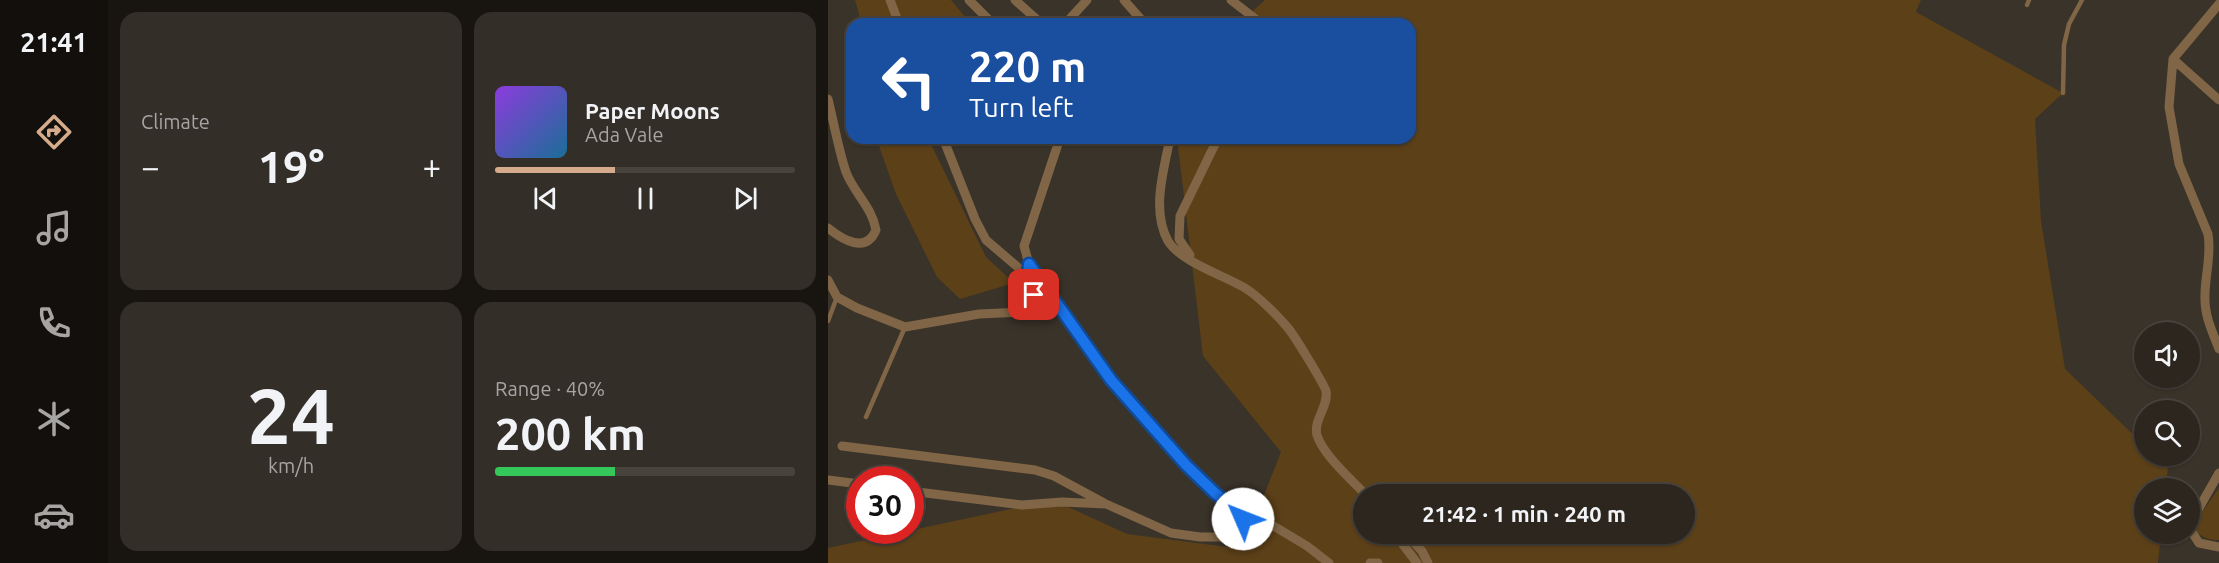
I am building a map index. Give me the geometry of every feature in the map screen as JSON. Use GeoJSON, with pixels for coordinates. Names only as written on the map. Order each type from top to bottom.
{"type":"FeatureCollection","features":[{"type":"Feature","properties":{"kind":"street"},"geometry":{"type":"LineString","coordinates":[[890,0],[897,18]]}},
{"type":"Feature","properties":{"kind":"street"},"geometry":{"type":"LineString","coordinates":[[969,0],[987,18]]}},
{"type":"Feature","properties":{"kind":"street"},"geometry":{"type":"LineString","coordinates":[[1016,0],[1036,18]]}},
{"type":"Feature","properties":{"kind":"street"},"geometry":{"type":"LineString","coordinates":[[1070,18],[1087,0]]}},
{"type":"Feature","properties":{"kind":"street"},"geometry":{"type":"LineString","coordinates":[[1124,0],[1140,18]]}},
{"type":"Feature","properties":{"kind":"street"},"geometry":{"type":"LineString","coordinates":[[1231,0],[1254,18]]}},
{"type":"Feature","properties":{"kind":"street"},"geometry":{"type":"LineString","coordinates":[[2219,4],[2173,59],[2169,107],[2179,164],[2208,234],[2210,244],[2205,300],[2207,318],[2219,349]]}},
{"type":"Feature","properties":{"kind":"street"},"geometry":{"type":"LineString","coordinates":[[2173,59],[2219,100]]}},
{"type":"Feature","properties":{"kind":"street"},"geometry":{"type":"LineString","coordinates":[[828,99],[847,173],[871,213],[876,230],[868,241],[861,244],[851,243],[828,228]]}},
{"type":"Feature","properties":{"kind":"street"},"geometry":{"type":"LineString","coordinates":[[945,144],[975,219],[986,240],[1028,276]]}},
{"type":"Feature","properties":{"kind":"street"},"geometry":{"type":"LineString","coordinates":[[1058,144],[1024,246],[1029,264],[1111,380],[1186,465],[1215,493],[1243,515],[1272,525],[1307,546],[1329,563]]}},
{"type":"Feature","properties":{"kind":"street"},"geometry":{"type":"LineString","coordinates":[[1169,144],[1161,190],[1160,217],[1169,242],[1187,259],[1222,274],[1248,290],[1289,328],[1326,391],[1324,406],[1318,418],[1317,434],[1326,452],[1356,484]]}},
{"type":"Feature","properties":{"kind":"street"},"geometry":{"type":"LineString","coordinates":[[1200,266],[1179,239],[1180,216],[1215,144]]}},
{"type":"Feature","properties":{"kind":"street"},"geometry":{"type":"LineString","coordinates":[[828,280],[837,297],[857,308],[905,327],[979,314],[1022,312],[1034,295],[1028,276],[1029,264]]}},
{"type":"Feature","properties":{"kind":"street"},"geometry":{"type":"LineString","coordinates":[[842,446],[1035,470],[1054,476],[1106,504],[1171,533],[1200,537],[1225,537],[1242,522],[1243,515]]}},
{"type":"Feature","properties":{"kind":"street"},"geometry":{"type":"LineString","coordinates":[[2200,506],[2219,472]]}},
{"type":"Feature","properties":{"kind":"street"},"geometry":{"type":"LineString","coordinates":[[828,480],[846,482]]}},
{"type":"Feature","properties":{"kind":"street"},"geometry":{"type":"LineString","coordinates":[[924,493],[1022,505],[1062,502],[1106,504]]}},
{"type":"Feature","properties":{"kind":"street"},"geometry":{"type":"LineString","coordinates":[[2200,543],[2219,547]]}},
{"type":"Feature","properties":{"kind":"street"},"geometry":{"type":"LineString","coordinates":[[1403,544],[1417,563]]}},
{"type":"Feature","properties":{"kind":"street"},"geometry":{"type":"LineString","coordinates":[[1415,544],[1428,563]]}},
{"type":"Feature","properties":{"kind":"street"},"geometry":{"type":"LineString","coordinates":[[1370,563],[1378,563]]}},
{"type":"Feature","properties":{"kind":"lane"},"geometry":{"type":"LineString","coordinates":[[2062,93],[2064,45],[2069,24],[2082,0]]}},
{"type":"Feature","properties":{"kind":"lane"},"geometry":{"type":"LineString","coordinates":[[828,321],[837,297]]}},
{"type":"Feature","properties":{"kind":"lane"},"geometry":{"type":"LineString","coordinates":[[866,417],[905,327]]}},
{"type":"Feature","properties":{"kind":"shaded area"},"geometry":{"type":"Polygon","coordinates":[[[855,0],[951,0],[966,18],[860,18],[855,0]]]}},
{"type":"Feature","properties":{"kind":"shaded area"},"geometry":{"type":"Polygon","coordinates":[[[1265,0],[1921,0],[1916,12],[2063,93],[2035,119],[2041,221],[2065,369],[2134,435],[2134,466],[2166,466],[2168,468],[2167,478],[2134,478],[2134,544],[2160,544],[2158,563],[828,563],[828,548],[847,544],[924,544],[924,528],[1053,500],[1127,534],[1243,549],[1281,452],[1203,356],[1178,144],[1416,144],[1416,18],[1245,18],[1265,0]]]}},
{"type":"Feature","properties":{"kind":"shaded area"},"geometry":{"type":"Polygon","coordinates":[[[878,144],[931,144],[986,257],[1014,283],[960,299],[937,277],[896,194],[878,144]]]}},
{"type":"Feature","properties":{"kind":"shaded area"},"geometry":{"type":"Polygon","coordinates":[[[2219,488],[2219,540],[2212,540],[2200,534],[2200,515],[2219,488]]]}},
{"type":"Feature","properties":{"kind":"route"},"geometry":{"type":"LineString","coordinates":[[1034,295],[1028,276],[1029,264],[1111,380],[1186,465],[1215,493],[1243,515],[1243,519]]}}]}
